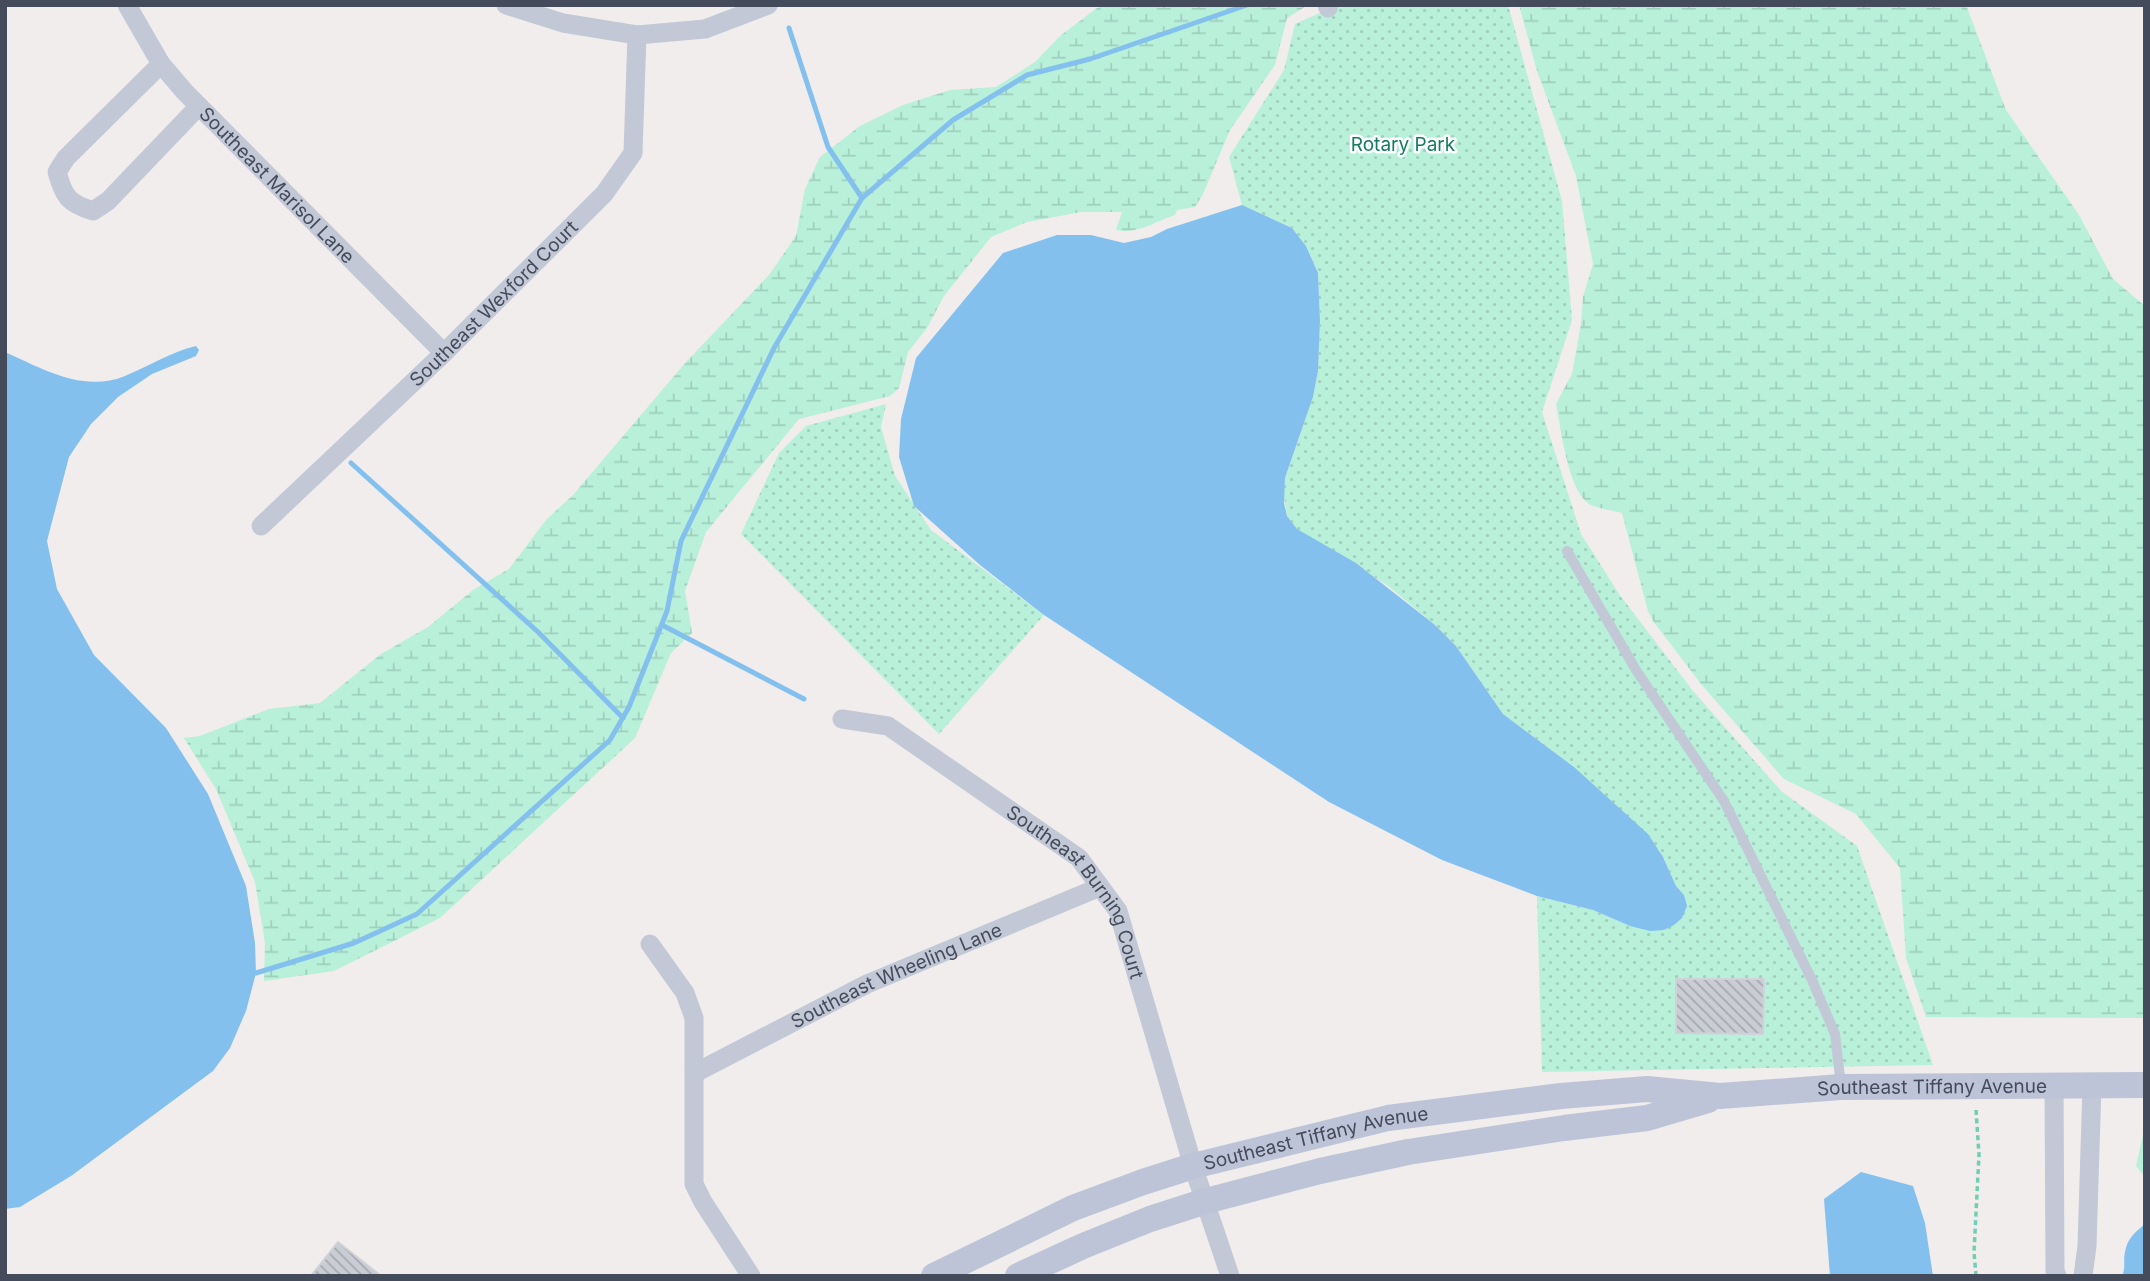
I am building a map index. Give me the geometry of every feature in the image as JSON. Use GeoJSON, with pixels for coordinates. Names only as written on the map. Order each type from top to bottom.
{"type":"FeatureCollection","features":[{"type":"Feature","properties":{"kind":"street","name":"Southeast Marisol Lane"},"geometry":{"type":"LineString","coordinates":[[127,5],[161,64],[199,106],[444,353]]}},
{"type":"Feature","properties":{"kind":"street"},"geometry":{"type":"LineString","coordinates":[[506,5],[562,23],[637,35],[705,29],[768,5]]}},
{"type":"Feature","properties":{"kind":"street","name":"Southeast Wexford Court"},"geometry":{"type":"LineString","coordinates":[[261,526],[444,353],[604,194],[633,153],[637,35]]}},
{"type":"Feature","properties":{"kind":"street"},"geometry":{"type":"LineString","coordinates":[[161,64],[66,158],[57,172],[62,192],[74,205],[93,211],[108,201],[199,106]]}},
{"type":"Feature","properties":{"kind":"street","name":"Southeast Burning Court"},"geometry":{"type":"LineString","coordinates":[[842,719],[888,726],[1079,858],[1118,911],[1193,1166],[1230,1276]]}},
{"type":"Feature","properties":{"kind":"street","name":"Southeast Wheeling Lane"},"geometry":{"type":"LineString","coordinates":[[695,1073],[867,984],[1100,887]]}},
{"type":"Feature","properties":{"kind":"street"},"geometry":{"type":"LineString","coordinates":[[650,944],[685,993],[694,1018],[694,1184],[751,1276]]}},
{"type":"Feature","properties":{"kind":"street"},"geometry":{"type":"LineString","coordinates":[[2054,1084],[2057,1276]]}},
{"type":"Feature","properties":{"kind":"street"},"geometry":{"type":"LineString","coordinates":[[2082,1276],[2087,1246],[2092,1084]]}},
{"type":"Feature","properties":{"kind":"street","name":"Southeast Tiffany Avenue"},"geometry":{"type":"LineString","coordinates":[[934,1276],[1073,1208],[1193,1166],[1388,1118],[1561,1096],[1647,1089],[1720,1096],[1842,1087],[2145,1085]]}},
{"type":"Feature","properties":{"kind":"street","name":"Southeast Tiffany Avenue"},"geometry":{"type":"LineString","coordinates":[[1018,1276],[1105,1237],[1206,1201],[1320,1171],[1408,1152],[1647,1118],[1720,1096]]}},
{"type":"Feature","properties":{"kind":"street"},"geometry":{"type":"LineString","coordinates":[[2055,1204],[2088,1204]]}},
{"type":"Feature","properties":{"kind":"lane"},"geometry":{"type":"LineString","coordinates":[[1567,551],[1636,670],[1724,801],[1812,980],[1835,1034],[1842,1087]]}},
{"type":"Feature","properties":{"kind":"path"},"geometry":{"type":"LineString","coordinates":[[1976,1110],[1979,1155],[1974,1252],[1976,1276]]}},
{"type":"Feature","properties":{"kind":"green space"},"geometry":{"type":"Polygon","coordinates":[[[1106,5],[1308,5],[1287,18],[1275,65],[1230,130],[1195,207],[1177,210],[1175,215],[1131,231],[1116,230],[1122,212],[1081,212],[1027,222],[991,237],[944,296],[927,328],[908,352],[899,388],[890,396],[799,419],[706,532],[685,591],[692,633],[671,653],[635,738],[440,918],[334,971],[264,981],[265,943],[255,882],[216,789],[184,738],[200,736],[269,709],[320,703],[381,654],[428,627],[473,590],[509,569],[546,520],[573,495],[686,362],[769,275],[796,236],[805,189],[820,157],[860,126],[903,105],[950,90],[996,87],[1035,62],[1060,36],[1097,8],[1106,5]]]}},
{"type":"Feature","properties":{"kind":"green space","name":"Rotary Park"},"geometry":{"type":"Polygon","coordinates":[[[1338,5],[1508,5],[1562,201],[1572,320],[1542,412],[1581,534],[1619,594],[1693,691],[1781,791],[1857,846],[1933,1065],[1542,1072],[1537,896],[1593,910],[1630,926],[1684,895],[1676,886],[1663,857],[1574,767],[1503,714],[1456,646],[1435,625],[1387,585],[1297,529],[1287,516],[1283,490],[1285,478],[1313,397],[1318,371],[1318,273],[1306,246],[1292,228],[1242,205],[1229,157],[1284,70],[1295,24],[1338,5]]]}},
{"type":"Feature","properties":{"kind":"green space"},"geometry":{"type":"Polygon","coordinates":[[[1519,5],[1966,5],[2006,110],[2079,215],[2113,279],[2145,306],[2145,1018],[1926,1017],[1906,958],[1900,868],[1856,814],[1784,779],[1701,684],[1653,621],[1622,513],[1593,506],[1582,497],[1571,473],[1563,443],[1556,404],[1572,374],[1583,297],[1593,264],[1576,176],[1537,71],[1519,5]]]}},
{"type":"Feature","properties":{"kind":"green space"},"geometry":{"type":"Polygon","coordinates":[[[886,404],[881,427],[895,476],[931,530],[1044,615],[939,734],[741,534],[779,453],[806,426],[886,404]]]}},
{"type":"Feature","properties":{"kind":"green space"},"geometry":{"type":"Polygon","coordinates":[[[2145,1126],[2145,1177],[2136,1166],[2145,1126]]]}},
{"type":"Feature","properties":{"kind":"water"},"geometry":{"type":"Polygon","coordinates":[[[1242,205],[1292,228],[1306,246],[1318,273],[1318,371],[1313,397],[1285,478],[1284,503],[1287,516],[1297,529],[1356,563],[1435,625],[1456,646],[1503,714],[1574,767],[1648,834],[1663,857],[1676,886],[1684,895],[1687,906],[1682,918],[1674,925],[1664,930],[1650,931],[1630,926],[1593,910],[1537,896],[1442,860],[1329,802],[1044,615],[980,565],[914,506],[899,457],[901,419],[916,358],[1003,253],[1057,235],[1091,235],[1124,243],[1151,237],[1167,229],[1242,205]]]}},
{"type":"Feature","properties":{"kind":"water"},"geometry":{"type":"Polygon","coordinates":[[[196,346],[199,350],[196,356],[152,374],[118,397],[91,424],[69,457],[47,541],[57,589],[94,655],[166,728],[208,794],[246,886],[255,943],[256,973],[246,1011],[230,1048],[213,1071],[71,1176],[20,1207],[5,1209],[5,352],[49,372],[94,382],[125,376],[169,355],[196,346]]]}},
{"type":"Feature","properties":{"kind":"water"},"geometry":{"type":"Polygon","coordinates":[[[1861,1172],[1913,1186],[1925,1223],[1933,1276],[1830,1276],[1824,1199],[1861,1172]]]}},
{"type":"Feature","properties":{"kind":"water"},"geometry":{"type":"Polygon","coordinates":[[[2145,1224],[2145,1276],[2122,1276],[2128,1243],[2145,1224]]]}},
{"type":"Feature","properties":{"kind":"building"},"geometry":{"type":"Polygon","coordinates":[[[1676,979],[1764,979],[1763,1034],[1676,1033],[1676,979]]]}},
{"type":"Feature","properties":{"kind":"building"},"geometry":{"type":"Polygon","coordinates":[[[338,1242],[381,1276],[311,1276],[338,1242]]]}},
{"type":"Feature","properties":{"kind":"waterway"},"geometry":{"type":"LineString","coordinates":[[256,973],[354,943],[417,914],[610,740],[629,707],[667,611],[681,541],[774,348],[862,198],[953,120],[1027,75],[1090,59],[1247,5]]}},
{"type":"Feature","properties":{"kind":"waterway"},"geometry":{"type":"LineString","coordinates":[[789,28],[828,147],[862,198]]}},
{"type":"Feature","properties":{"kind":"waterway"},"geometry":{"type":"LineString","coordinates":[[351,463],[538,632],[623,718]]}},
{"type":"Feature","properties":{"kind":"waterway"},"geometry":{"type":"LineString","coordinates":[[662,625],[804,699]]}}]}
